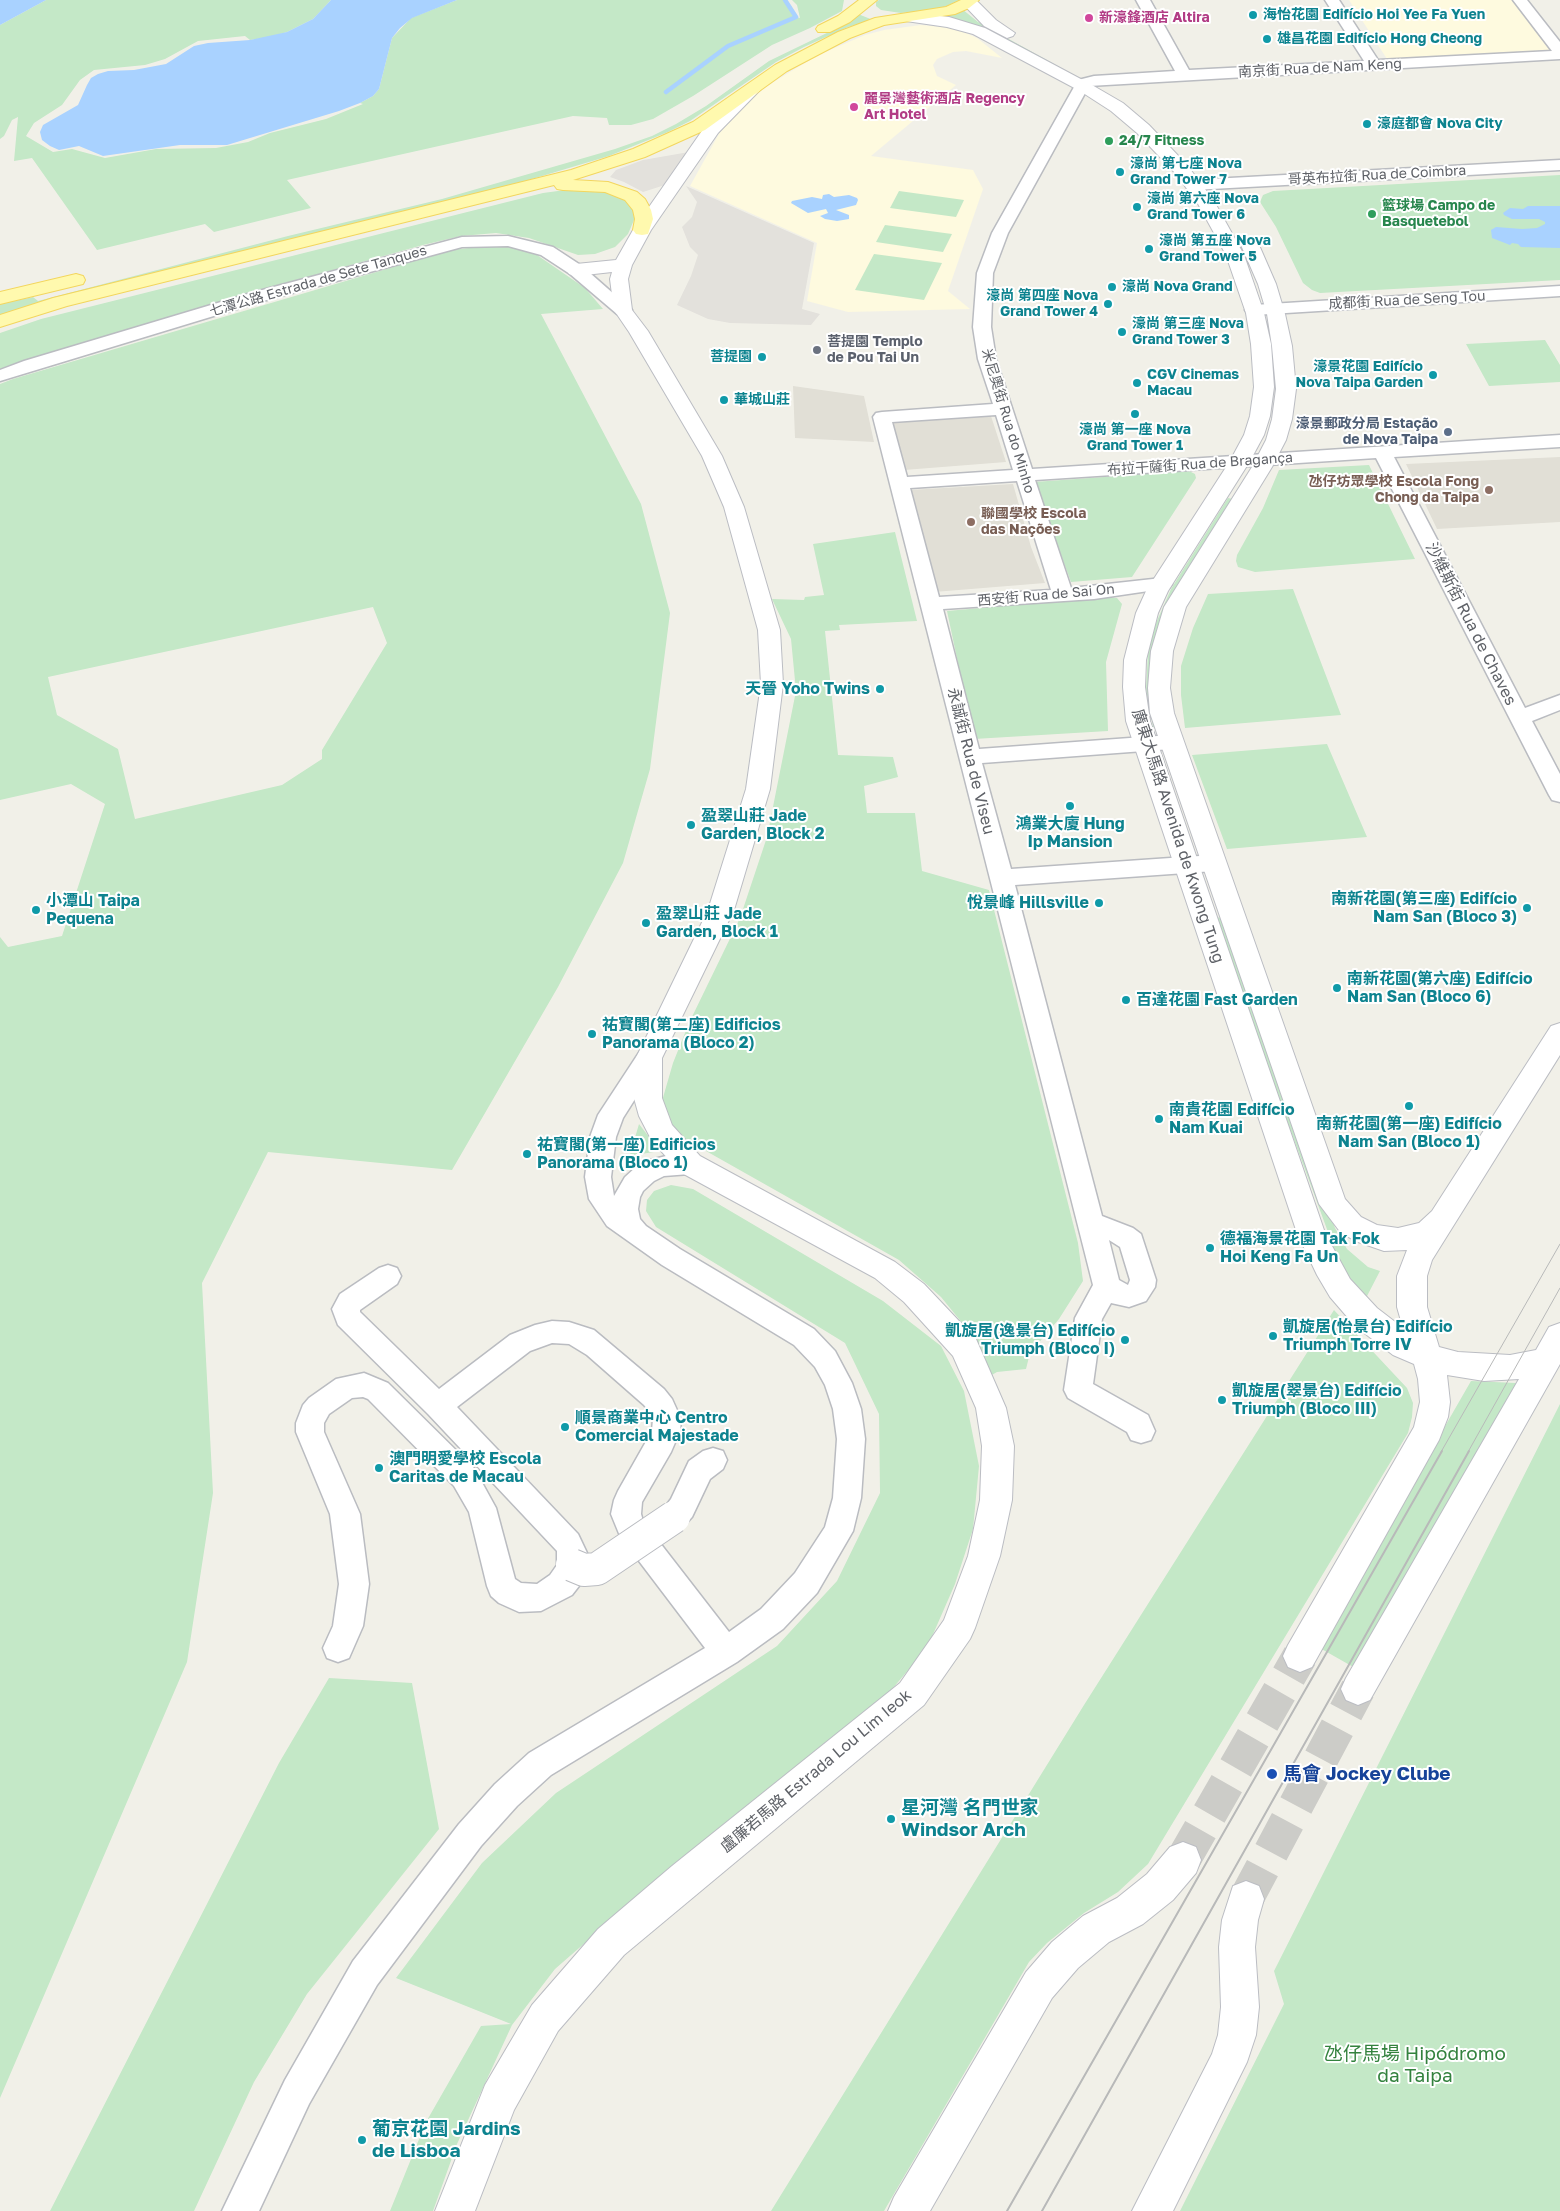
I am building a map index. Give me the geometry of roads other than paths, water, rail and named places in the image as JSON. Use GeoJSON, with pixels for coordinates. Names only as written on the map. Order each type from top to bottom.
{"type":"FeatureCollection","features":[{"type":"Feature","properties":{"kind":"main road"},"geometry":{"type":"LineString","coordinates":[[0,321],[60,302],[512,192],[577,174],[639,153],[675,138],[720,113],[781,68],[844,35],[881,21],[912,18],[949,11],[970,1]]}},
{"type":"Feature","properties":{"kind":"main road","name":"廣東大馬路 Avenida de Kwong Tung"},"geometry":{"type":"LineString","coordinates":[[970,1],[990,23],[1160,126],[1224,199]]}},
{"type":"Feature","properties":{"kind":"main road"},"geometry":{"type":"LineString","coordinates":[[779,50],[844,19],[862,2]]}},
{"type":"Feature","properties":{"kind":"main road","name":"廣東大馬路 Avenida de Kwong Tung"},"geometry":{"type":"LineString","coordinates":[[912,18],[941,20],[979,31],[1088,82]]}},
{"type":"Feature","properties":{"kind":"main road","name":"盧廉若馬路 Estrada Lou Lim Ieok"},"geometry":{"type":"LineString","coordinates":[[455,2211],[499,2099],[545,2018],[611,1942],[684,1879],[912,1694],[958,1628],[984,1556],[996,1500],[998,1446],[992,1408],[965,1348],[914,1293],[886,1270],[690,1164],[662,1133],[651,1108],[647,1079],[649,1058],[721,910],[758,789],[772,684],[769,630],[734,507],[712,456],[638,331],[623,310],[619,279],[623,265],[642,230],[712,129],[754,88]]}},
{"type":"Feature","properties":{"kind":"main road","name":"廣東大馬路 Avenida de Kwong Tung"},"geometry":{"type":"LineString","coordinates":[[1112,97],[1144,128],[1193,185],[1221,228],[1235,255],[1254,310],[1261,344],[1264,397],[1258,425],[1240,461],[1162,584],[1143,624],[1135,660],[1136,715],[1146,744],[1200,864],[1331,1200],[1338,1212],[1347,1222],[1360,1230],[1373,1236],[1388,1239],[1417,1237],[1429,1231],[1440,1220]]}},
{"type":"Feature","properties":{"kind":"main road"},"geometry":{"type":"LineString","coordinates":[[512,192],[571,184],[608,187],[639,202],[644,219],[642,230]]}},
{"type":"Feature","properties":{"kind":"main road","name":"廣東大馬路 Avenida de Kwong Tung"},"geometry":{"type":"LineString","coordinates":[[1244,232],[1255,254],[1275,308],[1282,346],[1285,399],[1280,430],[1266,460],[1180,597],[1167,628],[1161,656],[1159,688],[1162,713],[1171,742],[1200,864],[1311,1233],[1327,1267],[1340,1288],[1366,1317],[1404,1346],[1426,1356],[1458,1365],[1510,1368],[1553,1349]]}},
{"type":"Feature","properties":{"kind":"main road"},"geometry":{"type":"LineString","coordinates":[[0,308],[209,248],[123,268]]}},
{"type":"Feature","properties":{"kind":"main road"},"geometry":{"type":"LineString","coordinates":[[576,270],[623,265]]}},
{"type":"Feature","properties":{"kind":"main road"},"geometry":{"type":"LineString","coordinates":[[0,298],[95,275]]}},
{"type":"Feature","properties":{"kind":"main road"},"geometry":{"type":"LineString","coordinates":[[1300,1656],[1428,1432],[1433,1417],[1435,1394],[1412,1306],[1412,1276],[1422,1248],[1558,1038]]}},
{"type":"Feature","properties":{"kind":"main road"},"geometry":{"type":"LineString","coordinates":[[1358,1689],[1553,1349]]}},
{"type":"Feature","properties":{"kind":"main road"},"geometry":{"type":"LineString","coordinates":[[908,2211],[1039,1985],[1065,1955],[1096,1929],[1130,1911],[1160,1887],[1183,1860]]}},
{"type":"Feature","properties":{"kind":"main road"},"geometry":{"type":"LineString","coordinates":[[1152,2211],[1228,2062],[1236,2035],[1240,2008],[1237,1947],[1240,1920],[1246,1899]]}},
{"type":"Feature","properties":{"kind":"street"},"geometry":{"type":"LineString","coordinates":[[1143,0],[1184,75]]}},
{"type":"Feature","properties":{"kind":"street"},"geometry":{"type":"LineString","coordinates":[[1332,0],[1374,65]]}},
{"type":"Feature","properties":{"kind":"street"},"geometry":{"type":"LineString","coordinates":[[1520,0],[1560,54]]}},
{"type":"Feature","properties":{"kind":"street","name":"南京街 Rua de Nam Keng"},"geometry":{"type":"LineString","coordinates":[[1088,82],[1560,54]]}},
{"type":"Feature","properties":{"kind":"street"},"geometry":{"type":"LineString","coordinates":[[1069,108],[1084,101],[1112,97],[1118,83],[1136,78]]}},
{"type":"Feature","properties":{"kind":"street","name":"米尼奧街 Rua do Minho"},"geometry":{"type":"LineString","coordinates":[[1063,595],[987,359],[982,327],[985,273],[1000,233],[1069,108],[1088,82]]}},
{"type":"Feature","properties":{"kind":"street","name":"哥英布拉街 Rua de Coimbra"},"geometry":{"type":"LineString","coordinates":[[1193,185],[1560,165]]}},
{"type":"Feature","properties":{"kind":"street","name":"七潭公路 Estrada de Sete Tanques"},"geometry":{"type":"LineString","coordinates":[[0,376],[30,365],[257,297],[447,244],[493,240],[522,243],[547,251],[576,270],[623,310]]}},
{"type":"Feature","properties":{"kind":"street","name":"成都街 Rua de Seng Tou"},"geometry":{"type":"LineString","coordinates":[[1254,310],[1560,291]]}},
{"type":"Feature","properties":{"kind":"street","name":"永誠街 Rua de Viseu"},"geometry":{"type":"LineString","coordinates":[[1003,409],[882,417],[1108,1286]]}},
{"type":"Feature","properties":{"kind":"street","name":"布拉干薩街 Rua de Bragança"},"geometry":{"type":"LineString","coordinates":[[899,484],[1560,441]]}},
{"type":"Feature","properties":{"kind":"street","name":"沙維斯街 Rua de Chaves"},"geometry":{"type":"LineString","coordinates":[[1382,452],[1560,795]]}},
{"type":"Feature","properties":{"kind":"street","name":"西安街 Rua de Sai On"},"geometry":{"type":"LineString","coordinates":[[930,604],[1063,595],[1162,584]]}},
{"type":"Feature","properties":{"kind":"street"},"geometry":{"type":"LineString","coordinates":[[1520,718],[1560,702]]}},
{"type":"Feature","properties":{"kind":"street"},"geometry":{"type":"LineString","coordinates":[[970,757],[1171,742]]}},
{"type":"Feature","properties":{"kind":"street"},"geometry":{"type":"LineString","coordinates":[[1001,878],[1200,864]]}},
{"type":"Feature","properties":{"kind":"street"},"geometry":{"type":"LineString","coordinates":[[240,2211],[297,2092],[365,1973],[482,1822],[506,1794],[540,1764],[726,1652],[772,1620],[806,1583],[838,1531],[847,1498],[851,1439],[847,1409],[838,1382],[825,1359],[804,1337],[671,1257],[616,1219],[602,1199],[598,1177],[598,1163],[603,1137],[615,1108],[649,1058]]}},
{"type":"Feature","properties":{"kind":"street"},"geometry":{"type":"LineString","coordinates":[[603,1137],[610,1125],[621,1116],[635,1110],[651,1108]]}},
{"type":"Feature","properties":{"kind":"street"},"geometry":{"type":"LineString","coordinates":[[598,1163],[611,1171],[628,1175],[645,1174]]}},
{"type":"Feature","properties":{"kind":"street"},"geometry":{"type":"LineString","coordinates":[[637,1234],[628,1222],[625,1209],[628,1196],[634,1184],[645,1174],[659,1167],[674,1164],[690,1164]]}},
{"type":"Feature","properties":{"kind":"street"},"geometry":{"type":"LineString","coordinates":[[1091,1223],[1124,1235],[1131,1240],[1143,1280],[1141,1290],[1129,1296],[1116,1294],[1108,1286],[1089,1318],[1078,1390],[1138,1424],[1141,1431]]}},
{"type":"Feature","properties":{"kind":"street"},"geometry":{"type":"LineString","coordinates":[[338,1648],[348,1626],[354,1584],[345,1514],[310,1432],[310,1424],[312,1414],[319,1406],[346,1387],[364,1385],[378,1391],[464,1477],[482,1508],[490,1533],[502,1586],[510,1593],[519,1598],[541,1597],[561,1585],[569,1576],[572,1565],[572,1553],[568,1543],[438,1406],[351,1321],[346,1313],[347,1305],[388,1276]]}},
{"type":"Feature","properties":{"kind":"street"},"geometry":{"type":"LineString","coordinates":[[438,1406],[520,1343],[535,1336],[552,1332],[569,1333],[584,1338],[597,1347],[654,1397],[662,1407],[667,1419],[666,1431],[661,1443],[628,1500],[626,1514],[630,1527],[726,1652]]}},
{"type":"Feature","properties":{"kind":"street"},"geometry":{"type":"LineString","coordinates":[[572,1565],[584,1570],[597,1569],[674,1518],[682,1508],[699,1470],[713,1460]]}},
{"type":"Feature","properties":{"kind":"water"},"geometry":{"type":"Polygon","coordinates":[[[0,0],[46,0],[0,25],[0,0]]]}},
{"type":"Feature","properties":{"kind":"water"},"geometry":{"type":"Polygon","coordinates":[[[331,0],[457,0],[412,18],[400,28],[392,38],[379,89],[373,96],[339,111],[227,145],[180,145],[103,156],[79,146],[59,150],[42,140],[40,132],[43,125],[78,105],[91,78],[98,74],[108,71],[134,70],[166,64],[194,46],[250,40],[287,32],[313,19],[331,0]]]}},
{"type":"Feature","properties":{"kind":"water"},"geometry":{"type":"Polygon","coordinates":[[[829,194],[834,197],[849,195],[857,198],[856,205],[836,210],[849,215],[849,219],[837,221],[825,219],[820,216],[828,213],[826,209],[808,213],[791,203],[792,201],[812,197],[822,199],[823,195],[829,194]]]}},
{"type":"Feature","properties":{"kind":"water"},"geometry":{"type":"Polygon","coordinates":[[[1528,206],[1560,206],[1560,248],[1521,247],[1518,244],[1512,243],[1510,245],[1492,238],[1491,230],[1496,227],[1522,229],[1537,228],[1545,224],[1545,222],[1539,219],[1512,219],[1503,213],[1510,208],[1523,209],[1528,206]]]}},
{"type":"Feature","properties":{"kind":"waterway"},"geometry":{"type":"LineString","coordinates":[[666,92],[728,46],[796,17],[785,0]]}},
{"type":"Feature","properties":{"kind":"tunnel"},"geometry":{"type":"LineString","coordinates":[[1183,1860],[1300,1656]]}},
{"type":"Feature","properties":{"kind":"tunnel"},"geometry":{"type":"LineString","coordinates":[[1246,1899],[1358,1689]]}},
{"type":"Feature","properties":{"kind":"tram line"},"geometry":{"type":"LineString","coordinates":[[1441,1452],[1560,1244]]}},
{"type":"Feature","properties":{"kind":"tram line"},"geometry":{"type":"LineString","coordinates":[[1468,1452],[1560,1288]]}},
{"type":"Feature","properties":{"kind":"tram line"},"geometry":{"type":"LineString","coordinates":[[1007,2211],[1442,1451]]}},
{"type":"Feature","properties":{"kind":"tram line"},"geometry":{"type":"LineString","coordinates":[[1042,2211],[1469,1451]]}},
{"type":"Feature","properties":{"kind":"place","name":"海怡花園 Edifício Hoi Yee Fa Yuen"},"geometry":{"type":"Point","coordinates":[1253,15]}},
{"type":"Feature","properties":{"kind":"place","name":"新濠鋒酒店 Altira"},"geometry":{"type":"Point","coordinates":[1089,18]}},
{"type":"Feature","properties":{"kind":"place","name":"雄昌花園 Edifício Hong Cheong"},"geometry":{"type":"Point","coordinates":[1267,39]}},
{"type":"Feature","properties":{"kind":"place","name":"麗景灣藝術酒店 Regency Art Hotel"},"geometry":{"type":"Point","coordinates":[854,107]}},
{"type":"Feature","properties":{"kind":"place","name":"濠庭都會 Nova City"},"geometry":{"type":"Point","coordinates":[1367,124]}},
{"type":"Feature","properties":{"kind":"place","name":"24/7 Fitness"},"geometry":{"type":"Point","coordinates":[1109,141]}},
{"type":"Feature","properties":{"kind":"place","name":"濠尚 第七座 Nova Grand Tower 7"},"geometry":{"type":"Point","coordinates":[1120,172]}},
{"type":"Feature","properties":{"kind":"place","name":"濠尚 第六座 Nova Grand Tower 6"},"geometry":{"type":"Point","coordinates":[1137,207]}},
{"type":"Feature","properties":{"kind":"place","name":"籃球場 Campo de Basquetebol"},"geometry":{"type":"Point","coordinates":[1372,214]}},
{"type":"Feature","properties":{"kind":"place","name":"濠尚 第五座 Nova Grand Tower 5"},"geometry":{"type":"Point","coordinates":[1149,249]}},
{"type":"Feature","properties":{"kind":"place","name":"濠尚 Nova Grand"},"geometry":{"type":"Point","coordinates":[1112,287]}},
{"type":"Feature","properties":{"kind":"place","name":"濠尚 第四座 Nova Grand Tower 4"},"geometry":{"type":"Point","coordinates":[1108,304]}},
{"type":"Feature","properties":{"kind":"place","name":"濠尚 第三座 Nova Grand Tower 3"},"geometry":{"type":"Point","coordinates":[1122,332]}},
{"type":"Feature","properties":{"kind":"place","name":"菩提園 Templo de Pou Tai Un"},"geometry":{"type":"Point","coordinates":[817,350]}},
{"type":"Feature","properties":{"kind":"place","name":"菩提園"},"geometry":{"type":"Point","coordinates":[762,357]}},
{"type":"Feature","properties":{"kind":"place","name":"濠景花園 Edifício Nova Taipa Garden"},"geometry":{"type":"Point","coordinates":[1433,375]}},
{"type":"Feature","properties":{"kind":"place","name":"CGV Cinemas Macau"},"geometry":{"type":"Point","coordinates":[1137,383]}},
{"type":"Feature","properties":{"kind":"place","name":"華城山莊"},"geometry":{"type":"Point","coordinates":[724,400]}},
{"type":"Feature","properties":{"kind":"place","name":"濠尚 第一座 Nova Grand Tower 1"},"geometry":{"type":"Point","coordinates":[1135,414]}},
{"type":"Feature","properties":{"kind":"place","name":"濠景郵政分局 Estação de Nova Taipa"},"geometry":{"type":"Point","coordinates":[1448,432]}},
{"type":"Feature","properties":{"kind":"place","name":"氹仔坊眾學校 Escola Fong Chong da Taipa"},"geometry":{"type":"Point","coordinates":[1489,490]}},
{"type":"Feature","properties":{"kind":"place","name":"聯國學校 Escola das Nações"},"geometry":{"type":"Point","coordinates":[971,522]}},
{"type":"Feature","properties":{"kind":"place","name":"天晉 Yoho Twins"},"geometry":{"type":"Point","coordinates":[880,689]}},
{"type":"Feature","properties":{"kind":"place","name":"鴻業大廈 Hung Ip Mansion"},"geometry":{"type":"Point","coordinates":[1070,806]}},
{"type":"Feature","properties":{"kind":"place","name":"盈翠山莊 Jade Garden, Block 2"},"geometry":{"type":"Point","coordinates":[691,825]}},
{"type":"Feature","properties":{"kind":"place","name":"悅景峰 Hillsville"},"geometry":{"type":"Point","coordinates":[1099,903]}},
{"type":"Feature","properties":{"kind":"place","name":"南新花園(第三座) Edifício Nam San (Bloco 3)"},"geometry":{"type":"Point","coordinates":[1527,908]}},
{"type":"Feature","properties":{"kind":"place","name":"小潭山 Taipa Pequena"},"geometry":{"type":"Point","coordinates":[36,910]}},
{"type":"Feature","properties":{"kind":"place","name":"盈翠山莊 Jade Garden, Block 1"},"geometry":{"type":"Point","coordinates":[646,923]}},
{"type":"Feature","properties":{"kind":"place","name":"南新花園(第六座) Edifício Nam San (Bloco 6)"},"geometry":{"type":"Point","coordinates":[1337,988]}},
{"type":"Feature","properties":{"kind":"place","name":"百達花園 Fast Garden"},"geometry":{"type":"Point","coordinates":[1126,1000]}},
{"type":"Feature","properties":{"kind":"place","name":"祐寶閣(第二座) Edificios Panorama (Bloco 2)"},"geometry":{"type":"Point","coordinates":[592,1034]}},
{"type":"Feature","properties":{"kind":"place","name":"南新花園(第一座) Edifício Nam San (Bloco 1)"},"geometry":{"type":"Point","coordinates":[1409,1106]}},
{"type":"Feature","properties":{"kind":"place","name":"南貴花園 Edifício Nam Kuai"},"geometry":{"type":"Point","coordinates":[1159,1119]}},
{"type":"Feature","properties":{"kind":"place","name":"祐寶閣(第一座) Edificios Panorama (Bloco 1)"},"geometry":{"type":"Point","coordinates":[527,1154]}},
{"type":"Feature","properties":{"kind":"place","name":"德福海景花園 Tak Fok Hoi Keng Fa Un"},"geometry":{"type":"Point","coordinates":[1210,1248]}},
{"type":"Feature","properties":{"kind":"place","name":"凱旋居(怡景台) Edifício Triumph Torre IV"},"geometry":{"type":"Point","coordinates":[1273,1336]}},
{"type":"Feature","properties":{"kind":"place","name":"凱旋居(逸景台) Edifício Triumph (Bloco I)"},"geometry":{"type":"Point","coordinates":[1125,1340]}},
{"type":"Feature","properties":{"kind":"place","name":"凱旋居(翠景台) Edifício Triumph (Bloco III)"},"geometry":{"type":"Point","coordinates":[1222,1400]}},
{"type":"Feature","properties":{"kind":"place","name":"順景商業中心 Centro Comercial Majestade"},"geometry":{"type":"Point","coordinates":[565,1427]}},
{"type":"Feature","properties":{"kind":"place","name":"澳門明愛學校 Escola Caritas de Macau"},"geometry":{"type":"Point","coordinates":[379,1468]}},
{"type":"Feature","properties":{"kind":"place","name":"馬會 Jockey Clube"},"geometry":{"type":"Point","coordinates":[1272,1774]}},
{"type":"Feature","properties":{"kind":"place","name":"星河灣 名門世家 Windsor Arch"},"geometry":{"type":"Point","coordinates":[891,1819]}},
{"type":"Feature","properties":{"kind":"place","name":"葡京花園 Jardins de Lisboa"},"geometry":{"type":"Point","coordinates":[362,2140]}},
{"type":"Feature","properties":{"kind":"park label","name":"氹仔馬場 Hipódromo da Taipa"},"geometry":{"type":"Point","coordinates":[1415,2065]}}]}
